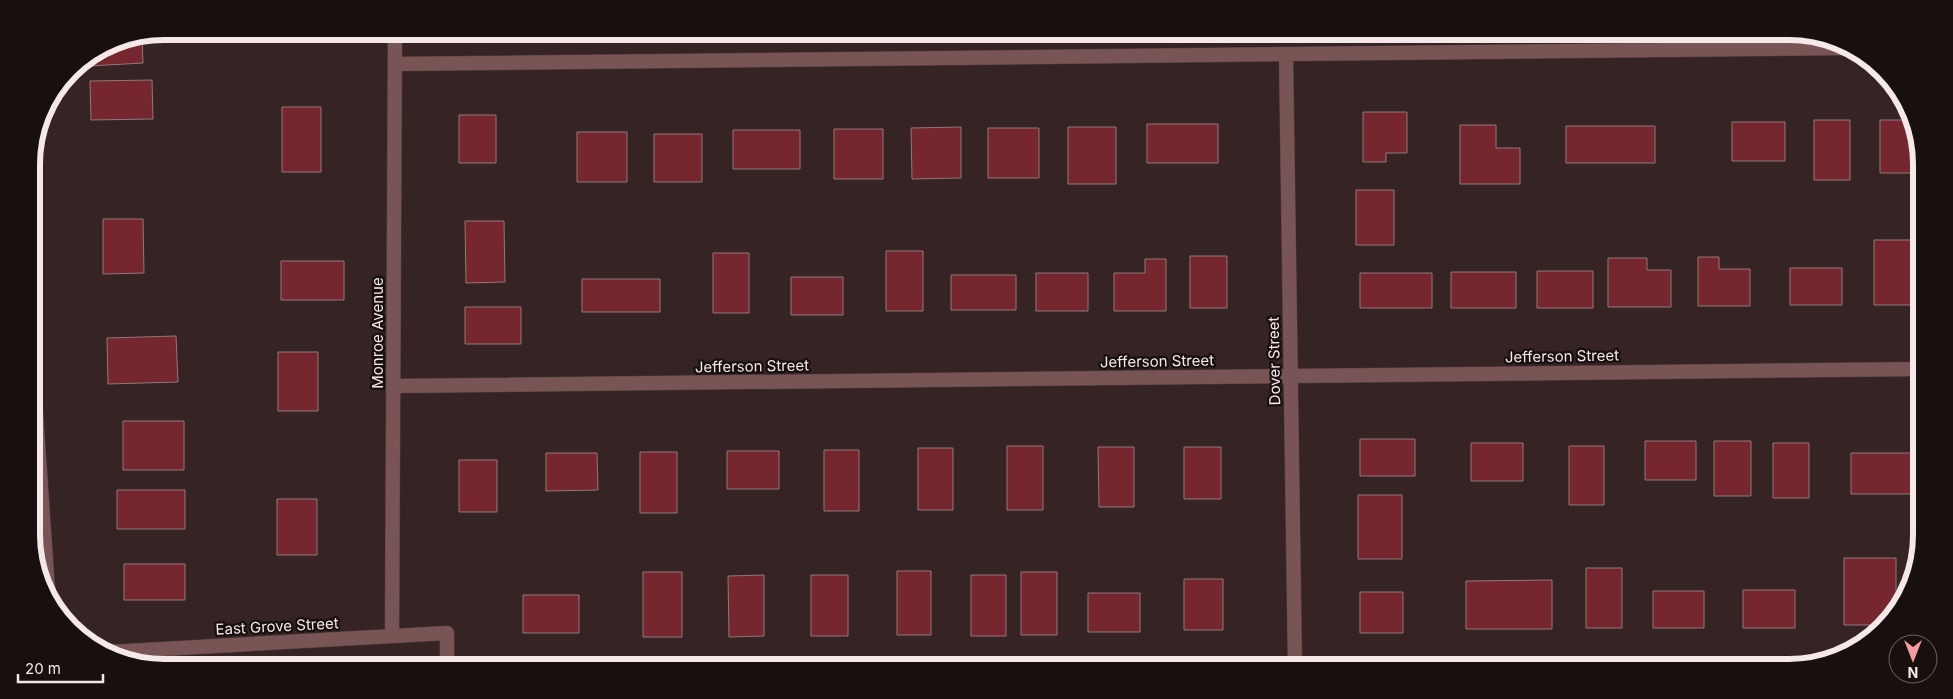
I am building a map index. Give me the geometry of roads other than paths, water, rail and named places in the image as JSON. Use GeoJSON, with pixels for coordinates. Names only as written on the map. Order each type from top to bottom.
{"type":"FeatureCollection","features":[{"type":"Feature","properties":{"kind":"street","name":"Monroe Avenue"},"geometry":{"type":"LineString","coordinates":[[392,636],[395,40]]}},
{"type":"Feature","properties":{"kind":"street"},"geometry":{"type":"LineString","coordinates":[[395,64],[1832,48]]}},
{"type":"Feature","properties":{"kind":"street","name":"Dover Street"},"geometry":{"type":"LineString","coordinates":[[1286,54],[1295,659]]}},
{"type":"Feature","properties":{"kind":"street","name":"Jefferson Street"},"geometry":{"type":"LineString","coordinates":[[392,386],[1913,369]]}},
{"type":"Feature","properties":{"kind":"street"},"geometry":{"type":"LineString","coordinates":[[40,489],[47,574]]}},
{"type":"Feature","properties":{"kind":"street","name":"East Grove Street"},"geometry":{"type":"LineString","coordinates":[[122,651],[447,633],[447,659]]}}]}
